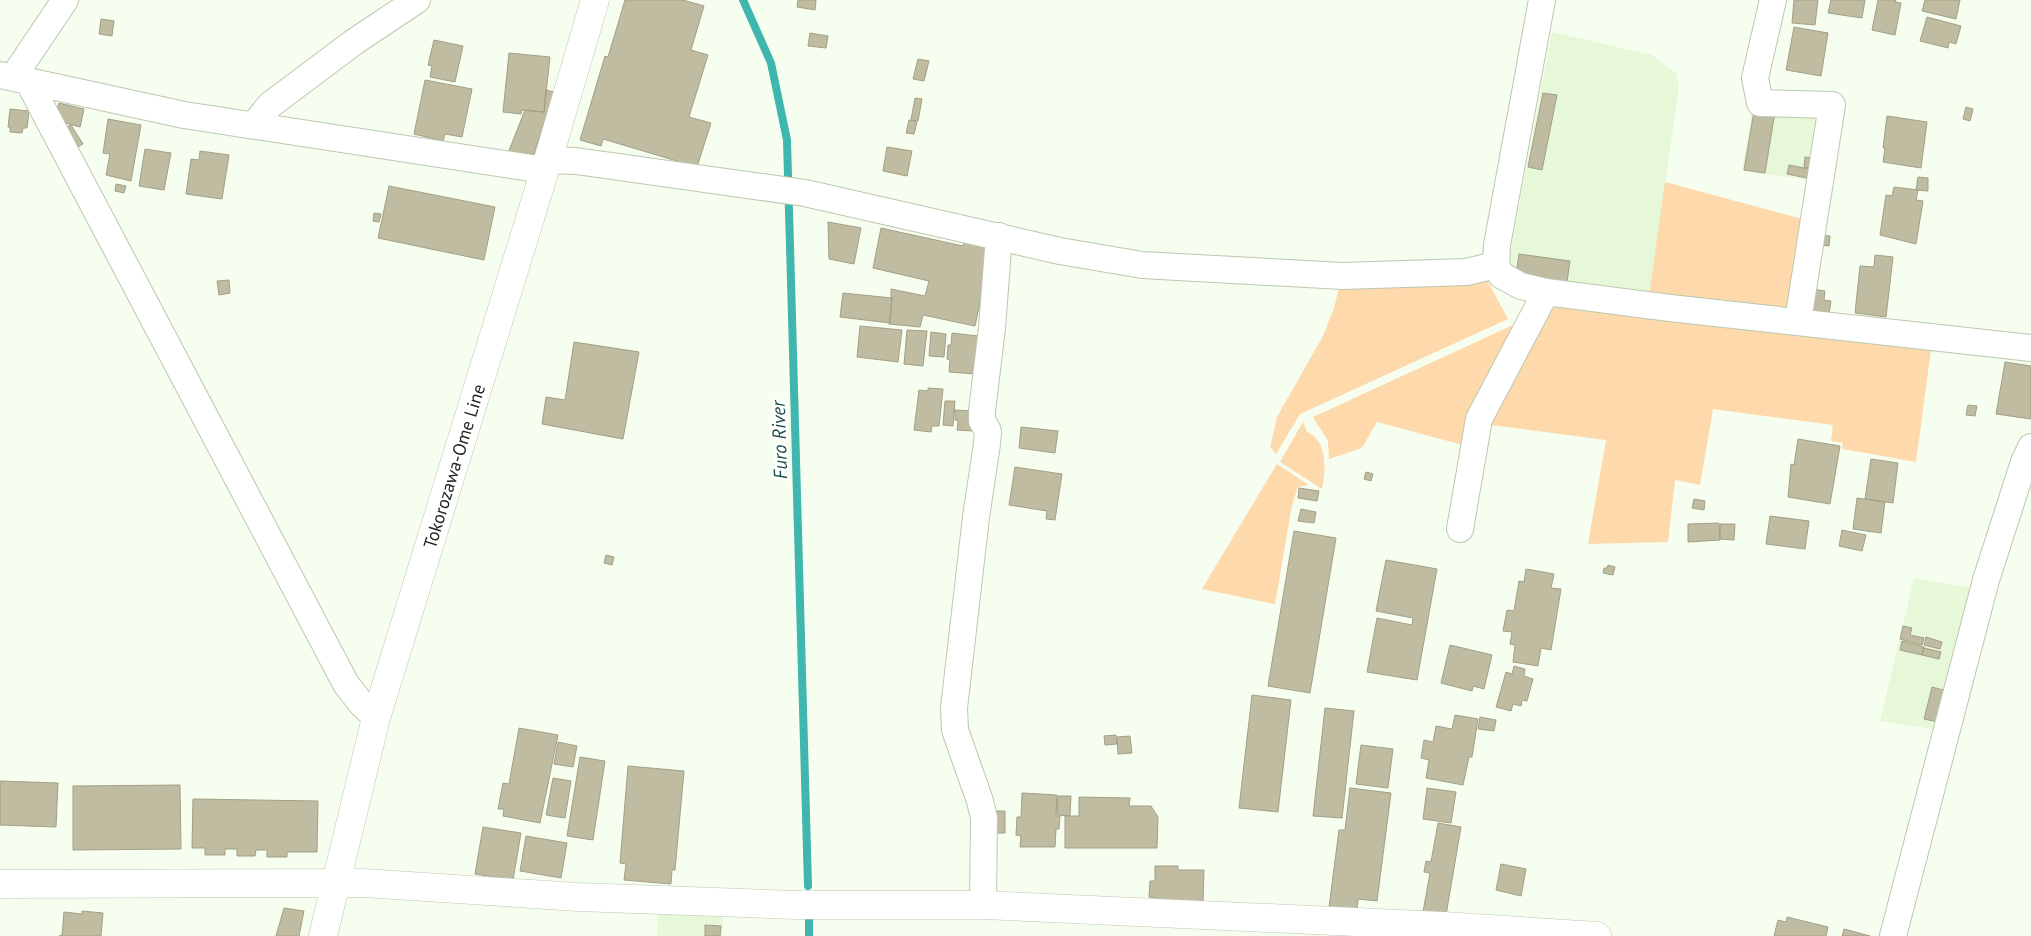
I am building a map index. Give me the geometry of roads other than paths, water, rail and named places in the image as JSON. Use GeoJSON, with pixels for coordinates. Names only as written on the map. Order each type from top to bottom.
{"type":"FeatureCollection","features":[{"type":"Feature","properties":{"kind":"street"},"geometry":{"type":"LineString","coordinates":[[65,0],[18,70],[15,78],[346,684],[376,718]]}},
{"type":"Feature","properties":{"kind":"street"},"geometry":{"type":"LineString","coordinates":[[253,126],[270,105],[354,42],[417,0]]}},
{"type":"Feature","properties":{"kind":"street","name":"Tokorozawa-Ome Line"},"geometry":{"type":"LineString","coordinates":[[323,936],[376,718],[595,0]]}},
{"type":"Feature","properties":{"kind":"street"},"geometry":{"type":"LineString","coordinates":[[1542,0],[1497,246],[1496,264],[1501,275],[1521,286],[1546,292],[1670,308],[2031,348]]}},
{"type":"Feature","properties":{"kind":"street"},"geometry":{"type":"LineString","coordinates":[[1773,0],[1755,78],[1760,103],[1832,105],[1798,321]]}},
{"type":"Feature","properties":{"kind":"street"},"geometry":{"type":"LineString","coordinates":[[15,78],[184,115],[253,126],[546,165],[576,161],[793,191],[1060,251],[1152,266],[1343,276],[1466,272],[1496,264]]}},
{"type":"Feature","properties":{"kind":"street"},"geometry":{"type":"LineString","coordinates":[[983,905],[984,818],[980,800],[955,730],[954,708],[976,517],[987,444],[988,431],[982,421],[982,412],[1000,236]]}},
{"type":"Feature","properties":{"kind":"street"},"geometry":{"type":"LineString","coordinates":[[1460,529],[1479,419],[1546,292]]}},
{"type":"Feature","properties":{"kind":"street"},"geometry":{"type":"LineString","coordinates":[[1893,936],[1986,580],[2029,457]]}},
{"type":"Feature","properties":{"kind":"street"},"geometry":{"type":"LineString","coordinates":[[0,884],[335,882],[578,897],[795,904],[983,905],[1443,926],[1597,936]]}},
{"type":"Feature","properties":{"kind":"waterway","name":"Furo River"},"geometry":{"type":"LineString","coordinates":[[743,0],[771,63],[787,140],[808,886]]}},
{"type":"Feature","properties":{"kind":"waterway","name":"Furo River"},"geometry":{"type":"LineString","coordinates":[[809,916],[809,936]]}}]}
